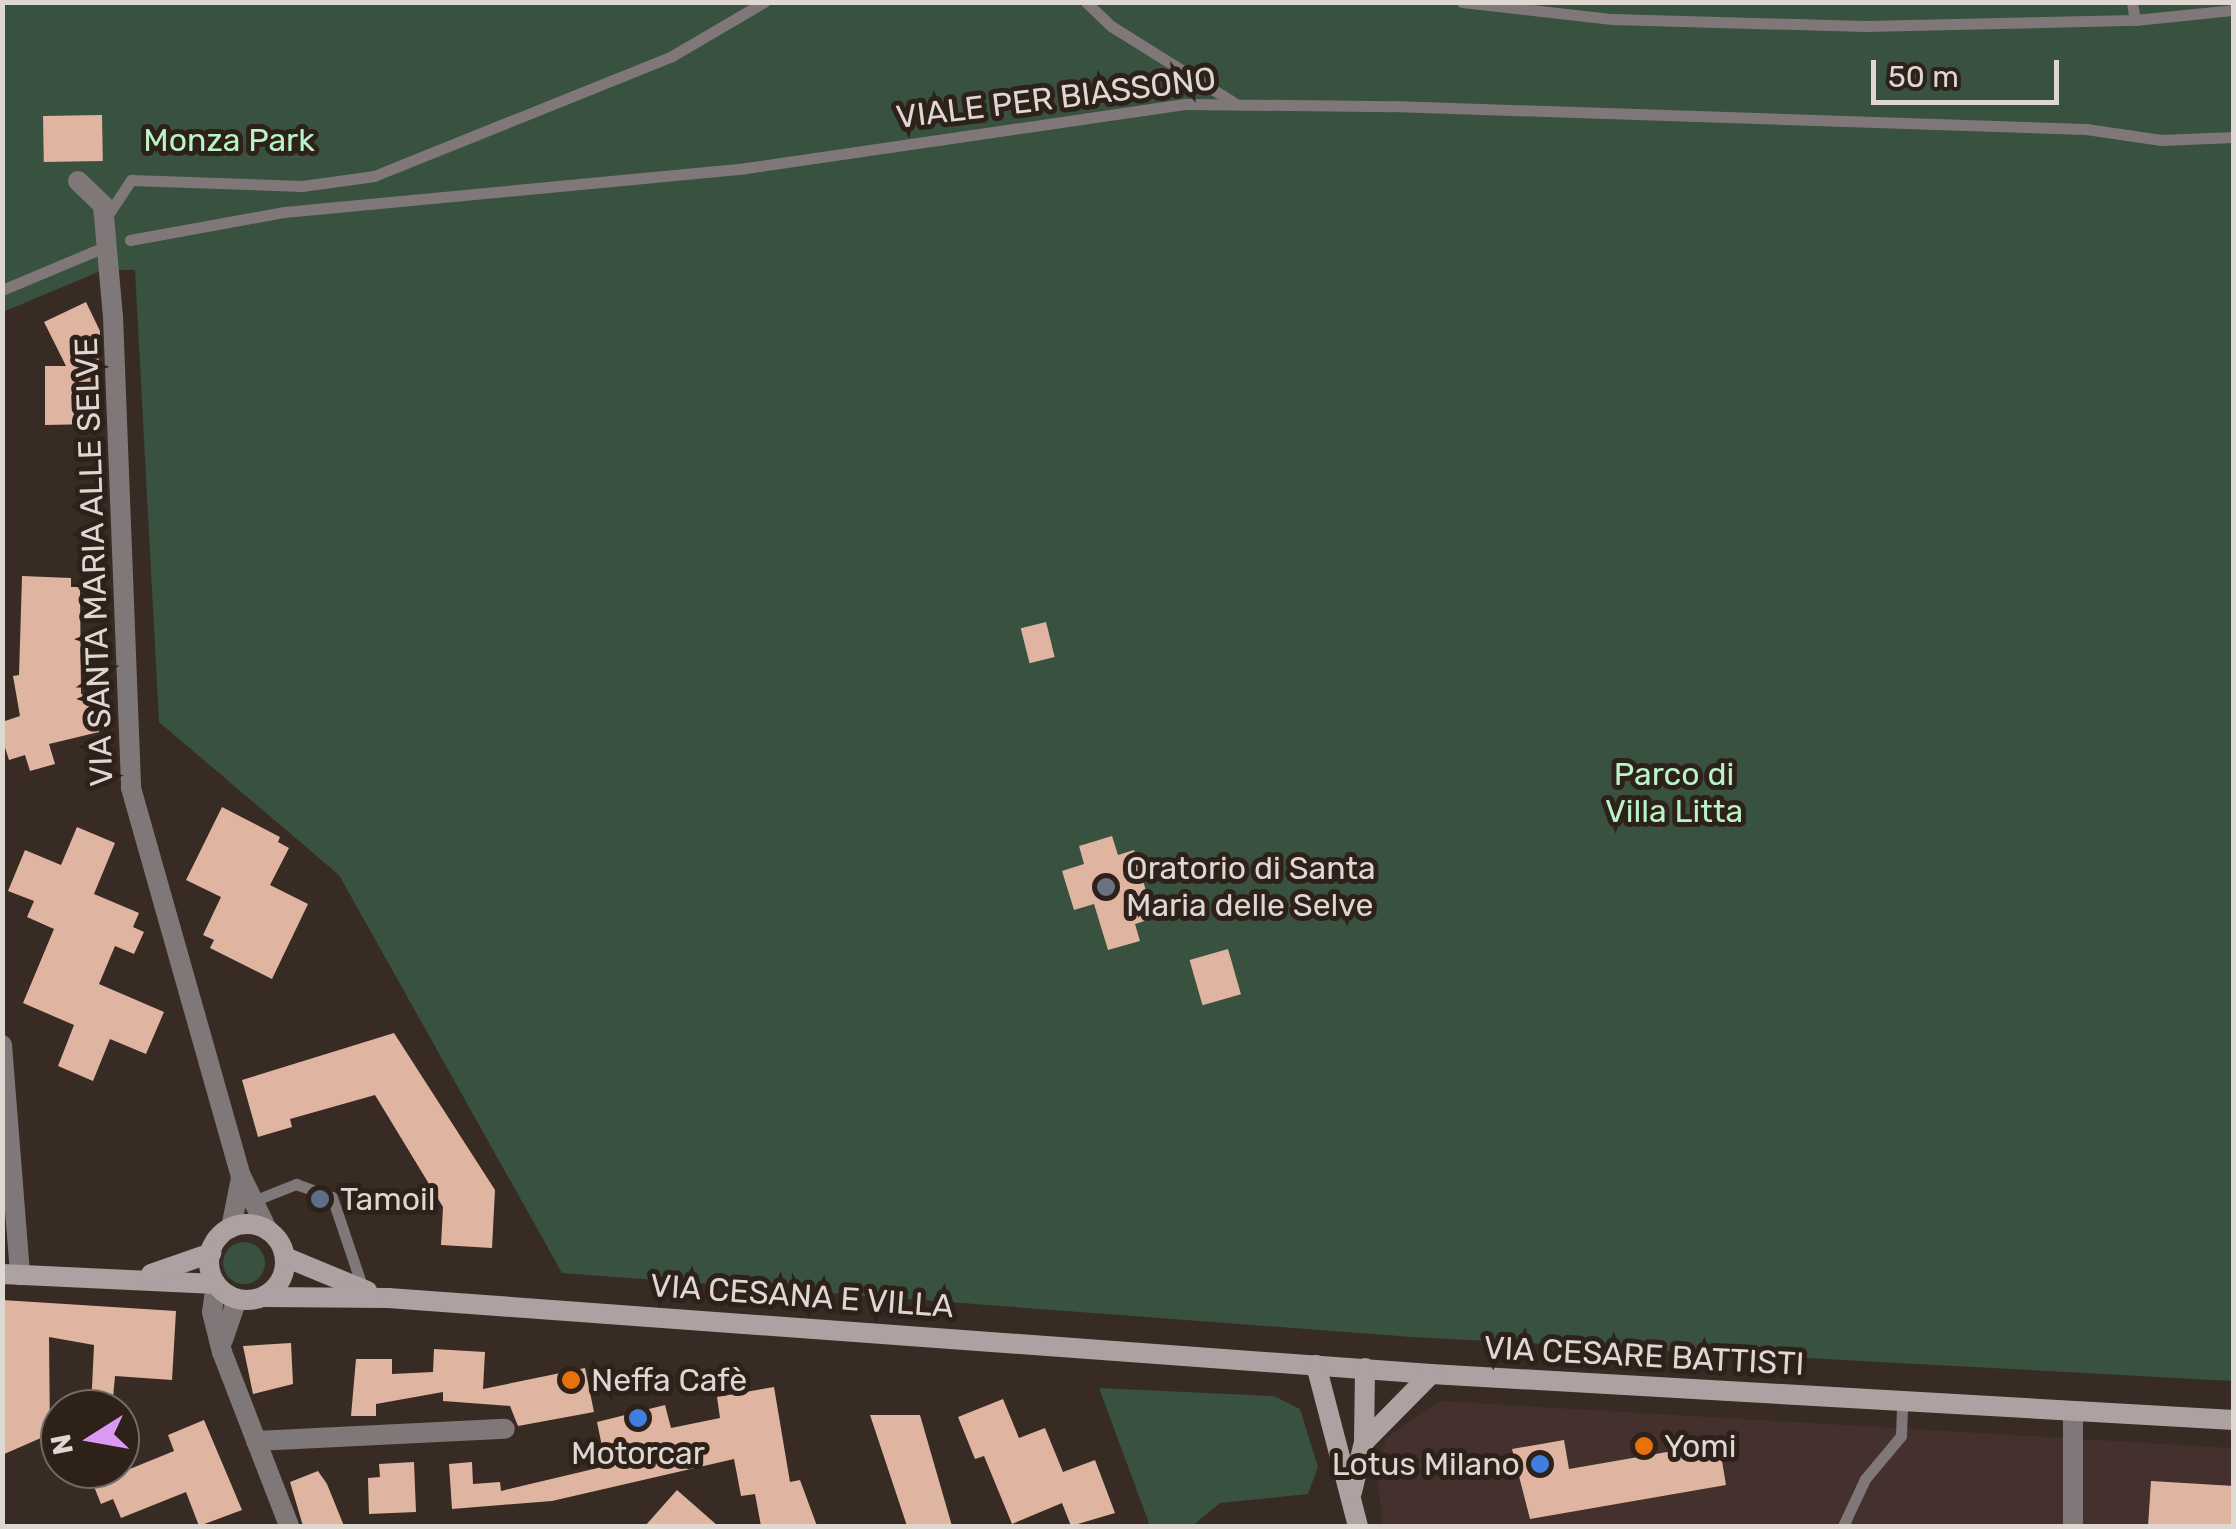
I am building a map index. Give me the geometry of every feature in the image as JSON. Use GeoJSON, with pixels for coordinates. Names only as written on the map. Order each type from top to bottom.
{"type":"FeatureCollection","features":[{"type":"Feature","properties":{"kind":"main road"},"geometry":{"type":"LineString","coordinates":[[11,1275],[216,1284],[237,1298],[263,1297],[282,1276],[284,1257],[268,1230],[231,1228],[211,1253],[135,1280]]}},
{"type":"Feature","properties":{"kind":"main road"},"geometry":{"type":"LineString","coordinates":[[211,1253],[216,1284]]}},
{"type":"Feature","properties":{"kind":"main road","name":"VIA CESANA E VILLA"},"geometry":{"type":"LineString","coordinates":[[284,1257],[364,1294]]}},
{"type":"Feature","properties":{"kind":"main road","name":"VIA CESANA E VILLA"},"geometry":{"type":"LineString","coordinates":[[263,1297],[364,1294],[1212,1358]]}},
{"type":"Feature","properties":{"kind":"main road","name":"VIA CESARE BATTISTI"},"geometry":{"type":"LineString","coordinates":[[1212,1358],[2234,1420]]}},
{"type":"Feature","properties":{"kind":"main road"},"geometry":{"type":"LineString","coordinates":[[1316,1364],[1358,1526]]}},
{"type":"Feature","properties":{"kind":"main road"},"geometry":{"type":"LineString","coordinates":[[1351,1498],[1364,1442],[1365,1368]]}},
{"type":"Feature","properties":{"kind":"main road"},"geometry":{"type":"LineString","coordinates":[[1364,1442],[1431,1374]]}},
{"type":"Feature","properties":{"kind":"street"},"geometry":{"type":"LineString","coordinates":[[78,182],[103,205],[104,219]]}},
{"type":"Feature","properties":{"kind":"street","name":"VIA SANTA MARIA ALLE SELVE"},"geometry":{"type":"LineString","coordinates":[[104,219],[131,788],[242,1176],[246,1204],[268,1230]]}},
{"type":"Feature","properties":{"kind":"street"},"geometry":{"type":"LineString","coordinates":[[2,1045],[11,1275]]}},
{"type":"Feature","properties":{"kind":"street"},"geometry":{"type":"LineString","coordinates":[[231,1228],[246,1204]]}},
{"type":"Feature","properties":{"kind":"street"},"geometry":{"type":"LineString","coordinates":[[216,1284],[212,1312],[222,1352],[288,1526]]}},
{"type":"Feature","properties":{"kind":"street"},"geometry":{"type":"LineString","coordinates":[[222,1352],[237,1298]]}},
{"type":"Feature","properties":{"kind":"street"},"geometry":{"type":"LineString","coordinates":[[2073,1411],[2073,1526]]}},
{"type":"Feature","properties":{"kind":"street"},"geometry":{"type":"LineString","coordinates":[[256,1440],[504,1428]]}},
{"type":"Feature","properties":{"kind":"lane"},"geometry":{"type":"LineString","coordinates":[[104,219],[132,180],[302,186],[374,176],[672,56],[764,2]]}},
{"type":"Feature","properties":{"kind":"lane"},"geometry":{"type":"LineString","coordinates":[[1086,2],[1111,26],[1233,102]]}},
{"type":"Feature","properties":{"kind":"lane"},"geometry":{"type":"LineString","coordinates":[[1462,2],[1612,19],[1788,24],[2134,20],[2234,10]]}},
{"type":"Feature","properties":{"kind":"lane"},"geometry":{"type":"LineString","coordinates":[[2132,2],[2134,20]]}},
{"type":"Feature","properties":{"kind":"lane","name":"VIALE PER BIASSONO"},"geometry":{"type":"LineString","coordinates":[[130,240],[284,212],[746,168],[1233,102],[2086,129],[2161,140],[2234,137]]}},
{"type":"Feature","properties":{"kind":"lane"},"geometry":{"type":"LineString","coordinates":[[2,290],[97,250]]}},
{"type":"Feature","properties":{"kind":"lane"},"geometry":{"type":"LineString","coordinates":[[246,1204],[296,1184],[332,1197],[364,1294]]}},
{"type":"Feature","properties":{"kind":"lane"},"geometry":{"type":"LineString","coordinates":[[1844,1526],[1865,1479],[1901,1436],[1902,1401]]}},
{"type":"Feature","properties":{"kind":"shaded area"},"geometry":{"type":"Polygon","coordinates":[[[1440,1401],[2233,1448],[2233,1526],[1383,1526],[1377,1472],[1386,1438],[1440,1401]]]}},
{"type":"Feature","properties":{"kind":"green space","name":"Parco di Villa Litta"},"geometry":{"type":"Polygon","coordinates":[[[3,3],[2233,3],[2233,1381],[1412,1337],[562,1273],[339,875],[159,722],[135,270],[103,270],[3,312],[3,3]]]}},
{"type":"Feature","properties":{"kind":"green space"},"geometry":{"type":"Polygon","coordinates":[[[244,1242],[259,1248],[265,1263],[259,1278],[244,1284],[229,1278],[223,1263],[229,1248],[244,1242]]]}},
{"type":"Feature","properties":{"kind":"green space"},"geometry":{"type":"Polygon","coordinates":[[[1099,1388],[1274,1396],[1300,1409],[1318,1467],[1308,1494],[1220,1503],[1192,1526],[1150,1526],[1099,1388]]]}},
{"type":"Feature","properties":{"kind":"building"},"geometry":{"type":"Polygon","coordinates":[[[102,115],[103,161],[44,162],[43,116],[102,115]]]}},
{"type":"Feature","properties":{"kind":"building"},"geometry":{"type":"Polygon","coordinates":[[[86,302],[100,331],[96,424],[45,425],[45,366],[66,366],[44,322],[86,302]]]}},
{"type":"Feature","properties":{"kind":"building"},"geometry":{"type":"Polygon","coordinates":[[[22,576],[71,578],[71,587],[80,587],[81,694],[90,695],[99,732],[49,744],[55,764],[30,771],[25,755],[9,760],[2,738],[2,722],[20,716],[13,676],[19,675],[22,576]]]}},
{"type":"Feature","properties":{"kind":"building"},"geometry":{"type":"Polygon","coordinates":[[[1046,622],[1055,657],[1029,663],[1021,628],[1046,622]]]}},
{"type":"Feature","properties":{"kind":"building"},"geometry":{"type":"Polygon","coordinates":[[[222,807],[280,837],[278,842],[289,848],[270,885],[308,904],[272,979],[210,948],[214,940],[203,935],[221,897],[186,880],[222,807]]]}},
{"type":"Feature","properties":{"kind":"building"},"geometry":{"type":"Polygon","coordinates":[[[77,827],[115,843],[94,894],[139,913],[133,927],[144,932],[134,954],[115,946],[99,984],[164,1012],[146,1054],[110,1039],[93,1081],[58,1066],[74,1025],[23,1003],[54,929],[27,917],[34,901],[8,891],[25,850],[61,865],[77,827]]]}},
{"type":"Feature","properties":{"kind":"building","name":"Oratorio di Santa Maria delle Selve"},"geometry":{"type":"Polygon","coordinates":[[[1112,836],[1118,855],[1134,850],[1154,918],[1135,924],[1140,941],[1108,950],[1094,904],[1074,910],[1062,871],[1084,864],[1079,846],[1112,836]]]}},
{"type":"Feature","properties":{"kind":"building"},"geometry":{"type":"Polygon","coordinates":[[[1228,949],[1241,994],[1203,1005],[1190,960],[1228,949]]]}},
{"type":"Feature","properties":{"kind":"building"},"geometry":{"type":"Polygon","coordinates":[[[394,1033],[495,1190],[492,1248],[441,1245],[443,1207],[375,1095],[290,1119],[292,1127],[258,1137],[242,1080],[394,1033]]]}},
{"type":"Feature","properties":{"kind":"building"},"geometry":{"type":"Polygon","coordinates":[[[2,1300],[176,1311],[172,1380],[115,1376],[114,1389],[92,1389],[94,1345],[49,1337],[50,1389],[40,1389],[40,1438],[2,1455],[2,1300]]]}},
{"type":"Feature","properties":{"kind":"building"},"geometry":{"type":"Polygon","coordinates":[[[291,1343],[293,1384],[253,1394],[243,1346],[291,1343]]]}},
{"type":"Feature","properties":{"kind":"building"},"geometry":{"type":"Polygon","coordinates":[[[434,1349],[485,1352],[483,1389],[585,1368],[594,1412],[518,1426],[510,1406],[443,1401],[443,1392],[376,1404],[376,1416],[351,1416],[356,1359],[392,1359],[392,1374],[433,1372],[434,1349]]]}},
{"type":"Feature","properties":{"kind":"building"},"geometry":{"type":"Polygon","coordinates":[[[774,1387],[790,1482],[800,1480],[817,1526],[761,1526],[755,1494],[741,1496],[734,1459],[552,1501],[452,1509],[449,1464],[472,1462],[473,1484],[500,1482],[501,1491],[606,1466],[597,1422],[665,1405],[671,1428],[720,1418],[717,1397],[774,1387]]]}},
{"type":"Feature","properties":{"kind":"building"},"geometry":{"type":"Polygon","coordinates":[[[1003,1399],[1019,1438],[1045,1428],[1063,1472],[1095,1460],[1115,1513],[1071,1526],[1062,1503],[1012,1524],[984,1456],[975,1459],[958,1417],[1003,1399]]]}},
{"type":"Feature","properties":{"kind":"building"},"geometry":{"type":"Polygon","coordinates":[[[870,1415],[920,1415],[952,1526],[907,1526],[870,1415]]]}},
{"type":"Feature","properties":{"kind":"building"},"geometry":{"type":"Polygon","coordinates":[[[204,1420],[242,1510],[199,1526],[186,1492],[121,1518],[113,1499],[101,1504],[95,1489],[140,1489],[140,1465],[174,1451],[168,1435],[204,1420]]]}},
{"type":"Feature","properties":{"kind":"building"},"geometry":{"type":"Polygon","coordinates":[[[1564,1440],[1569,1469],[1719,1443],[1726,1485],[1530,1519],[1512,1449],[1564,1440]]]}},
{"type":"Feature","properties":{"kind":"building"},"geometry":{"type":"Polygon","coordinates":[[[414,1462],[416,1512],[369,1514],[368,1478],[380,1477],[379,1464],[414,1462]]]}},
{"type":"Feature","properties":{"kind":"building"},"geometry":{"type":"Polygon","coordinates":[[[318,1471],[344,1526],[303,1526],[290,1482],[318,1471]]]}},
{"type":"Feature","properties":{"kind":"building"},"geometry":{"type":"Polygon","coordinates":[[[2151,1481],[2234,1486],[2234,1526],[2148,1526],[2151,1481]]]}},
{"type":"Feature","properties":{"kind":"building"},"geometry":{"type":"Polygon","coordinates":[[[677,1490],[718,1526],[645,1526],[677,1490]]]}},
{"type":"Feature","properties":{"kind":"place","name":"Oratorio di Santa Maria delle Selve"},"geometry":{"type":"Point","coordinates":[1106,887]}},
{"type":"Feature","properties":{"kind":"place","name":"Tamoil"},"geometry":{"type":"Point","coordinates":[320,1199]}},
{"type":"Feature","properties":{"kind":"place","name":"Neffa Cafè"},"geometry":{"type":"Point","coordinates":[571,1380]}},
{"type":"Feature","properties":{"kind":"place","name":"Motorcar"},"geometry":{"type":"Point","coordinates":[638,1418]}},
{"type":"Feature","properties":{"kind":"place","name":"Yomi"},"geometry":{"type":"Point","coordinates":[1644,1446]}},
{"type":"Feature","properties":{"kind":"place","name":"Lotus Milano"},"geometry":{"type":"Point","coordinates":[1540,1464]}},
{"type":"Feature","properties":{"kind":"park label","name":"Monza Park"},"geometry":{"type":"Point","coordinates":[229,140]}}]}
